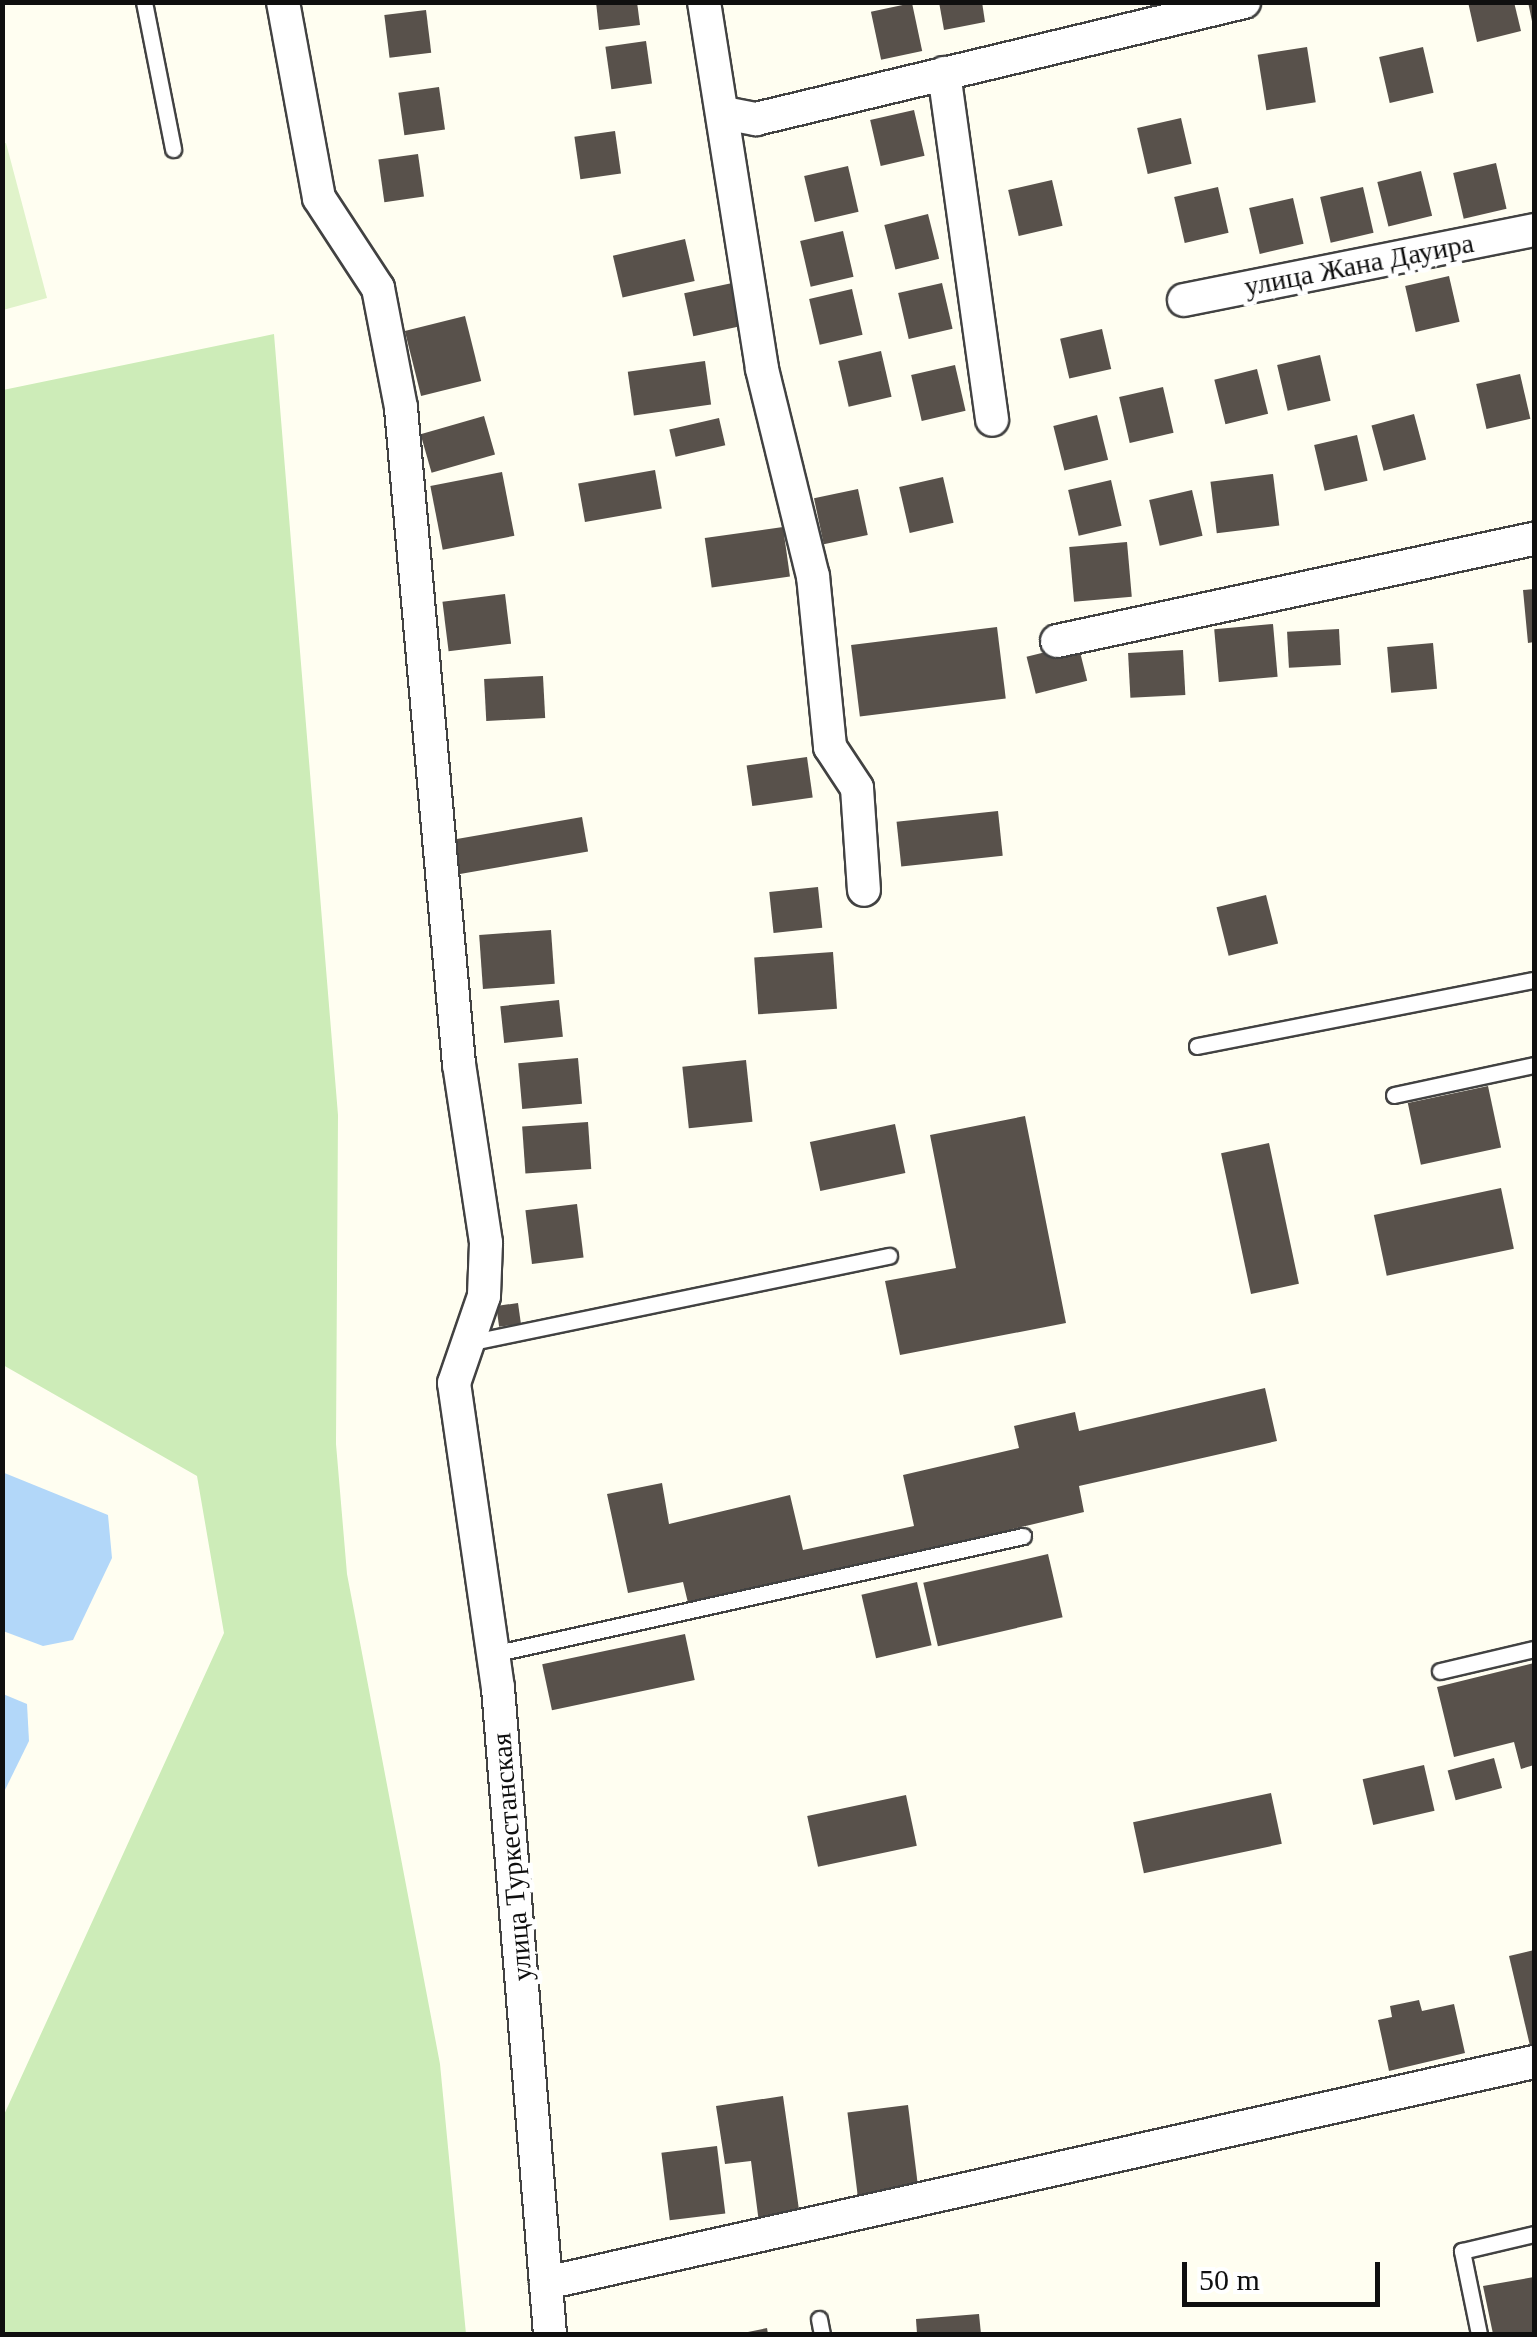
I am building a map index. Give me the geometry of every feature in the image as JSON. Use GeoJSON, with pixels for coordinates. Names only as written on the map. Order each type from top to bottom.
{"type":"FeatureCollection","features":[{"type":"Feature","properties":{"kind":"street"},"geometry":{"type":"LineString","coordinates":[[282,2],[319,198],[378,288],[401,408],[459,1064],[486,1244],[484,1296],[464,1343]]}},
{"type":"Feature","properties":{"kind":"street"},"geometry":{"type":"LineString","coordinates":[[704,2],[762,369],[813,576],[830,747],[857,788],[864,890]]}},
{"type":"Feature","properties":{"kind":"street"},"geometry":{"type":"LineString","coordinates":[[724,113],[756,119],[1140,22],[1244,2]]}},
{"type":"Feature","properties":{"kind":"street"},"geometry":{"type":"LineString","coordinates":[[944,74],[992,420]]}},
{"type":"Feature","properties":{"kind":"street","name":"улица Жана Дауира"},"geometry":{"type":"LineString","coordinates":[[1184,300],[1534,230]]}},
{"type":"Feature","properties":{"kind":"street"},"geometry":{"type":"LineString","coordinates":[[1057,641],[1534,539]]}},
{"type":"Feature","properties":{"kind":"street","name":"улица Туркестанская"},"geometry":{"type":"LineString","coordinates":[[464,1343],[454,1383],[493,1654],[550,2334]]}},
{"type":"Feature","properties":{"kind":"street"},"geometry":{"type":"LineString","coordinates":[[546,2283],[1534,2062]]}},
{"type":"Feature","properties":{"kind":"lane"},"geometry":{"type":"LineString","coordinates":[[144,2],[173,149]]}},
{"type":"Feature","properties":{"kind":"lane"},"geometry":{"type":"LineString","coordinates":[[1197,1046],[1534,980]]}},
{"type":"Feature","properties":{"kind":"lane"},"geometry":{"type":"LineString","coordinates":[[1394,1095],[1534,1065]]}},
{"type":"Feature","properties":{"kind":"lane"},"geometry":{"type":"LineString","coordinates":[[464,1343],[889,1256]]}},
{"type":"Feature","properties":{"kind":"lane"},"geometry":{"type":"LineString","coordinates":[[493,1654],[1023,1536]]}},
{"type":"Feature","properties":{"kind":"lane"},"geometry":{"type":"LineString","coordinates":[[1440,1671],[1534,1649]]}},
{"type":"Feature","properties":{"kind":"lane"},"geometry":{"type":"LineString","coordinates":[[1479,2334],[1462,2250],[1534,2234]]}},
{"type":"Feature","properties":{"kind":"green space"},"geometry":{"type":"Polygon","coordinates":[[[6,143],[47,298],[3,310],[2,144],[6,143]]]}},
{"type":"Feature","properties":{"kind":"green space"},"geometry":{"type":"Polygon","coordinates":[[[274,334],[338,1115],[336,1444],[347,1574],[440,2064],[466,2334],[3,2334],[3,2117],[224,1633],[197,1476],[3,1365],[3,390],[274,334]]]}},
{"type":"Feature","properties":{"kind":"water"},"geometry":{"type":"Polygon","coordinates":[[[2,1472],[108,1515],[112,1558],[73,1640],[43,1646],[3,1631],[2,1472]]]}},
{"type":"Feature","properties":{"kind":"water"},"geometry":{"type":"Polygon","coordinates":[[[3,1694],[27,1704],[29,1741],[3,1794],[3,1694]]]}},
{"type":"Feature","properties":{"kind":"building"},"geometry":{"type":"Polygon","coordinates":[[[596,2],[637,2],[640,25],[599,30],[596,2]]]}},
{"type":"Feature","properties":{"kind":"building"},"geometry":{"type":"Polygon","coordinates":[[[939,2],[982,2],[985,22],[944,30],[939,2]]]}},
{"type":"Feature","properties":{"kind":"building"},"geometry":{"type":"Polygon","coordinates":[[[1468,2],[1514,2],[1521,31],[1477,42],[1468,2]]]}},
{"type":"Feature","properties":{"kind":"building"},"geometry":{"type":"Polygon","coordinates":[[[1528,2],[1534,2],[1533,26],[1528,2]]]}},
{"type":"Feature","properties":{"kind":"building"},"geometry":{"type":"Polygon","coordinates":[[[912,3],[922,51],[881,60],[871,12],[912,3]]]}},
{"type":"Feature","properties":{"kind":"building"},"geometry":{"type":"Polygon","coordinates":[[[426,10],[431,53],[390,58],[384,15],[426,10]]]}},
{"type":"Feature","properties":{"kind":"building"},"geometry":{"type":"Polygon","coordinates":[[[646,41],[652,84],[611,89],[605,47],[646,41]]]}},
{"type":"Feature","properties":{"kind":"building"},"geometry":{"type":"Polygon","coordinates":[[[1307,47],[1316,102],[1266,110],[1258,55],[1307,47]]]}},
{"type":"Feature","properties":{"kind":"building"},"geometry":{"type":"Polygon","coordinates":[[[1423,47],[1434,93],[1390,103],[1379,57],[1423,47]]]}},
{"type":"Feature","properties":{"kind":"building"},"geometry":{"type":"Polygon","coordinates":[[[439,87],[445,130],[404,135],[398,93],[439,87]]]}},
{"type":"Feature","properties":{"kind":"building"},"geometry":{"type":"Polygon","coordinates":[[[914,110],[925,156],[881,166],[870,120],[914,110]]]}},
{"type":"Feature","properties":{"kind":"building"},"geometry":{"type":"Polygon","coordinates":[[[1181,118],[1192,164],[1148,174],[1137,128],[1181,118]]]}},
{"type":"Feature","properties":{"kind":"building"},"geometry":{"type":"Polygon","coordinates":[[[615,131],[621,174],[580,179],[574,137],[615,131]]]}},
{"type":"Feature","properties":{"kind":"building"},"geometry":{"type":"Polygon","coordinates":[[[418,154],[424,197],[384,202],[378,160],[418,154]]]}},
{"type":"Feature","properties":{"kind":"building"},"geometry":{"type":"Polygon","coordinates":[[[1496,163],[1507,209],[1464,219],[1453,173],[1496,163]]]}},
{"type":"Feature","properties":{"kind":"building"},"geometry":{"type":"Polygon","coordinates":[[[848,166],[859,212],[815,222],[804,176],[848,166]]]}},
{"type":"Feature","properties":{"kind":"building"},"geometry":{"type":"Polygon","coordinates":[[[1421,171],[1432,216],[1388,227],[1377,182],[1421,171]]]}},
{"type":"Feature","properties":{"kind":"building"},"geometry":{"type":"Polygon","coordinates":[[[1052,180],[1063,226],[1019,236],[1008,190],[1052,180]]]}},
{"type":"Feature","properties":{"kind":"building"},"geometry":{"type":"Polygon","coordinates":[[[1218,187],[1229,233],[1185,243],[1174,197],[1218,187]]]}},
{"type":"Feature","properties":{"kind":"building"},"geometry":{"type":"Polygon","coordinates":[[[1363,187],[1374,233],[1331,243],[1320,197],[1363,187]]]}},
{"type":"Feature","properties":{"kind":"building"},"geometry":{"type":"Polygon","coordinates":[[[1293,198],[1304,244],[1260,254],[1249,208],[1293,198]]]}},
{"type":"Feature","properties":{"kind":"building"},"geometry":{"type":"Polygon","coordinates":[[[928,214],[939,259],[895,270],[884,225],[928,214]]]}},
{"type":"Feature","properties":{"kind":"building"},"geometry":{"type":"Polygon","coordinates":[[[843,231],[854,277],[811,287],[800,241],[843,231]]]}},
{"type":"Feature","properties":{"kind":"building"},"geometry":{"type":"Polygon","coordinates":[[[685,239],[695,281],[623,298],[613,256],[685,239]]]}},
{"type":"Feature","properties":{"kind":"building"},"geometry":{"type":"Polygon","coordinates":[[[1449,276],[1460,322],[1416,332],[1405,286],[1449,276]]]}},
{"type":"Feature","properties":{"kind":"building"},"geometry":{"type":"Polygon","coordinates":[[[737,282],[746,325],[693,336],[684,293],[737,282]]]}},
{"type":"Feature","properties":{"kind":"building"},"geometry":{"type":"Polygon","coordinates":[[[942,283],[953,329],[909,339],[898,293],[942,283]]]}},
{"type":"Feature","properties":{"kind":"building"},"geometry":{"type":"Polygon","coordinates":[[[852,289],[863,335],[820,345],[809,299],[852,289]]]}},
{"type":"Feature","properties":{"kind":"building"},"geometry":{"type":"Polygon","coordinates":[[[465,316],[481,381],[421,396],[405,331],[465,316]]]}},
{"type":"Feature","properties":{"kind":"building"},"geometry":{"type":"Polygon","coordinates":[[[1102,329],[1111,369],[1069,379],[1060,339],[1102,329]]]}},
{"type":"Feature","properties":{"kind":"building"},"geometry":{"type":"Polygon","coordinates":[[[881,351],[892,397],[849,407],[838,361],[881,351]]]}},
{"type":"Feature","properties":{"kind":"building"},"geometry":{"type":"Polygon","coordinates":[[[1320,355],[1331,401],[1288,411],[1277,365],[1320,355]]]}},
{"type":"Feature","properties":{"kind":"building"},"geometry":{"type":"Polygon","coordinates":[[[705,361],[711,405],[634,415],[628,372],[705,361]]]}},
{"type":"Feature","properties":{"kind":"building"},"geometry":{"type":"Polygon","coordinates":[[[955,365],[966,411],[922,421],[911,375],[955,365]]]}},
{"type":"Feature","properties":{"kind":"building"},"geometry":{"type":"Polygon","coordinates":[[[1257,369],[1268,414],[1225,424],[1214,380],[1257,369]]]}},
{"type":"Feature","properties":{"kind":"building"},"geometry":{"type":"Polygon","coordinates":[[[1520,374],[1530,419],[1487,429],[1476,384],[1520,374]]]}},
{"type":"Feature","properties":{"kind":"building"},"geometry":{"type":"Polygon","coordinates":[[[1163,387],[1174,433],[1130,443],[1119,397],[1163,387]]]}},
{"type":"Feature","properties":{"kind":"building"},"geometry":{"type":"Polygon","coordinates":[[[1414,414],[1426,459],[1384,471],[1371,425],[1414,414]]]}},
{"type":"Feature","properties":{"kind":"building"},"geometry":{"type":"Polygon","coordinates":[[[1097,415],[1108,460],[1064,471],[1053,426],[1097,415]]]}},
{"type":"Feature","properties":{"kind":"building"},"geometry":{"type":"Polygon","coordinates":[[[484,416],[495,454],[432,473],[421,434],[484,416]]]}},
{"type":"Feature","properties":{"kind":"building"},"geometry":{"type":"Polygon","coordinates":[[[719,418],[725,445],[676,457],[669,429],[719,418]]]}},
{"type":"Feature","properties":{"kind":"building"},"geometry":{"type":"Polygon","coordinates":[[[1357,435],[1368,481],[1325,491],[1314,445],[1357,435]]]}},
{"type":"Feature","properties":{"kind":"building"},"geometry":{"type":"Polygon","coordinates":[[[655,470],[662,508],[585,522],[578,484],[655,470]]]}},
{"type":"Feature","properties":{"kind":"building"},"geometry":{"type":"Polygon","coordinates":[[[502,472],[514,536],[443,550],[430,486],[502,472]]]}},
{"type":"Feature","properties":{"kind":"building"},"geometry":{"type":"Polygon","coordinates":[[[1273,474],[1279,526],[1217,533],[1210,482],[1273,474]]]}},
{"type":"Feature","properties":{"kind":"building"},"geometry":{"type":"Polygon","coordinates":[[[943,477],[954,523],[910,533],[899,487],[943,477]]]}},
{"type":"Feature","properties":{"kind":"building"},"geometry":{"type":"Polygon","coordinates":[[[1111,480],[1122,526],[1079,536],[1068,490],[1111,480]]]}},
{"type":"Feature","properties":{"kind":"building"},"geometry":{"type":"Polygon","coordinates":[[[858,489],[868,535],[824,544],[814,498],[858,489]]]}},
{"type":"Feature","properties":{"kind":"building"},"geometry":{"type":"Polygon","coordinates":[[[1192,490],[1203,536],[1160,546],[1149,500],[1192,490]]]}},
{"type":"Feature","properties":{"kind":"building"},"geometry":{"type":"Polygon","coordinates":[[[783,527],[790,577],[712,588],[705,538],[783,527]]]}},
{"type":"Feature","properties":{"kind":"building"},"geometry":{"type":"Polygon","coordinates":[[[1127,542],[1132,597],[1074,602],[1069,547],[1127,542]]]}},
{"type":"Feature","properties":{"kind":"building"},"geometry":{"type":"Polygon","coordinates":[[[1534,589],[1534,642],[1528,643],[1523,590],[1534,589]]]}},
{"type":"Feature","properties":{"kind":"building"},"geometry":{"type":"Polygon","coordinates":[[[505,594],[511,644],[449,651],[442,602],[505,594]]]}},
{"type":"Feature","properties":{"kind":"building"},"geometry":{"type":"Polygon","coordinates":[[[1273,624],[1278,677],[1219,682],[1214,629],[1273,624]]]}},
{"type":"Feature","properties":{"kind":"building"},"geometry":{"type":"Polygon","coordinates":[[[997,627],[1006,698],[860,716],[851,645],[997,627]]]}},
{"type":"Feature","properties":{"kind":"building"},"geometry":{"type":"Polygon","coordinates":[[[1339,629],[1341,665],[1289,668],[1287,632],[1339,629]]]}},
{"type":"Feature","properties":{"kind":"building"},"geometry":{"type":"Polygon","coordinates":[[[1433,643],[1437,689],[1391,693],[1387,647],[1433,643]]]}},
{"type":"Feature","properties":{"kind":"building"},"geometry":{"type":"Polygon","coordinates":[[[1078,644],[1087,681],[1036,694],[1027,657],[1078,644]]]}},
{"type":"Feature","properties":{"kind":"building"},"geometry":{"type":"Polygon","coordinates":[[[1183,650],[1185,695],[1130,698],[1128,653],[1183,650]]]}},
{"type":"Feature","properties":{"kind":"building"},"geometry":{"type":"Polygon","coordinates":[[[543,676],[545,718],[486,721],[484,679],[543,676]]]}},
{"type":"Feature","properties":{"kind":"building"},"geometry":{"type":"Polygon","coordinates":[[[807,757],[813,798],[752,806],[747,765],[807,757]]]}},
{"type":"Feature","properties":{"kind":"building"},"geometry":{"type":"Polygon","coordinates":[[[998,811],[1003,856],[901,866],[897,822],[998,811]]]}},
{"type":"Feature","properties":{"kind":"building"},"geometry":{"type":"Polygon","coordinates":[[[582,817],[588,851],[460,874],[454,840],[582,817]]]}},
{"type":"Feature","properties":{"kind":"building"},"geometry":{"type":"Polygon","coordinates":[[[818,887],[822,928],[774,933],[769,892],[818,887]]]}},
{"type":"Feature","properties":{"kind":"building"},"geometry":{"type":"Polygon","coordinates":[[[1266,895],[1278,944],[1229,956],[1217,907],[1266,895]]]}},
{"type":"Feature","properties":{"kind":"building"},"geometry":{"type":"Polygon","coordinates":[[[551,930],[555,984],[483,989],[479,935],[551,930]]]}},
{"type":"Feature","properties":{"kind":"building"},"geometry":{"type":"Polygon","coordinates":[[[833,952],[837,1009],[758,1014],[754,958],[833,952]]]}},
{"type":"Feature","properties":{"kind":"building"},"geometry":{"type":"Polygon","coordinates":[[[559,1000],[563,1037],[504,1043],[500,1006],[559,1000]]]}},
{"type":"Feature","properties":{"kind":"building"},"geometry":{"type":"Polygon","coordinates":[[[578,1058],[582,1104],[522,1109],[518,1063],[578,1058]]]}},
{"type":"Feature","properties":{"kind":"building"},"geometry":{"type":"Polygon","coordinates":[[[746,1060],[752,1122],[689,1128],[682,1067],[746,1060]]]}},
{"type":"Feature","properties":{"kind":"building"},"geometry":{"type":"Polygon","coordinates":[[[1488,1086],[1501,1148],[1421,1165],[1408,1103],[1488,1086]]]}},
{"type":"Feature","properties":{"kind":"building"},"geometry":{"type":"Polygon","coordinates":[[[1025,1116],[1066,1323],[900,1355],[885,1281],[956,1268],[930,1135],[1025,1116]]]}},
{"type":"Feature","properties":{"kind":"building"},"geometry":{"type":"Polygon","coordinates":[[[588,1122],[591,1169],[525,1173],[522,1127],[588,1122]]]}},
{"type":"Feature","properties":{"kind":"building"},"geometry":{"type":"Polygon","coordinates":[[[895,1124],[905,1173],[820,1191],[810,1142],[895,1124]]]}},
{"type":"Feature","properties":{"kind":"building"},"geometry":{"type":"Polygon","coordinates":[[[1269,1143],[1299,1284],[1251,1294],[1221,1153],[1269,1143]]]}},
{"type":"Feature","properties":{"kind":"building"},"geometry":{"type":"Polygon","coordinates":[[[1501,1188],[1514,1249],[1387,1276],[1374,1215],[1501,1188]]]}},
{"type":"Feature","properties":{"kind":"building"},"geometry":{"type":"Polygon","coordinates":[[[577,1204],[584,1258],[532,1264],[525,1210],[577,1204]]]}},
{"type":"Feature","properties":{"kind":"building"},"geometry":{"type":"Polygon","coordinates":[[[518,1303],[521,1324],[499,1327],[496,1306],[518,1303]]]}},
{"type":"Feature","properties":{"kind":"building"},"geometry":{"type":"Polygon","coordinates":[[[1265,1388],[1277,1441],[1079,1486],[1084,1512],[689,1607],[683,1582],[628,1593],[607,1494],[662,1483],[669,1524],[790,1495],[803,1550],[914,1526],[903,1475],[1019,1448],[1014,1426],[1075,1412],[1079,1431],[1265,1388]]]}},
{"type":"Feature","properties":{"kind":"building"},"geometry":{"type":"Polygon","coordinates":[[[1048,1554],[1063,1617],[938,1646],[923,1583],[1048,1554]]]}},
{"type":"Feature","properties":{"kind":"building"},"geometry":{"type":"Polygon","coordinates":[[[917,1582],[932,1645],[876,1658],[861,1595],[917,1582]]]}},
{"type":"Feature","properties":{"kind":"building"},"geometry":{"type":"Polygon","coordinates":[[[685,1634],[695,1680],[552,1710],[542,1664],[685,1634]]]}},
{"type":"Feature","properties":{"kind":"building"},"geometry":{"type":"Polygon","coordinates":[[[1534,1663],[1534,1765],[1521,1769],[1514,1742],[1454,1757],[1437,1687],[1534,1663]]]}},
{"type":"Feature","properties":{"kind":"building"},"geometry":{"type":"Polygon","coordinates":[[[1494,1758],[1502,1788],[1456,1800],[1448,1770],[1494,1758]]]}},
{"type":"Feature","properties":{"kind":"building"},"geometry":{"type":"Polygon","coordinates":[[[1424,1765],[1435,1811],[1373,1825],[1363,1779],[1424,1765]]]}},
{"type":"Feature","properties":{"kind":"building"},"geometry":{"type":"Polygon","coordinates":[[[1271,1793],[1282,1844],[1144,1873],[1133,1822],[1271,1793]]]}},
{"type":"Feature","properties":{"kind":"building"},"geometry":{"type":"Polygon","coordinates":[[[906,1795],[917,1846],[818,1867],[807,1816],[906,1795]]]}},
{"type":"Feature","properties":{"kind":"building"},"geometry":{"type":"Polygon","coordinates":[[[1534,1950],[1534,2050],[1531,2050],[1509,1956],[1534,1950]]]}},
{"type":"Feature","properties":{"kind":"building"},"geometry":{"type":"Polygon","coordinates":[[[1419,2000],[1422,2011],[1454,2004],[1465,2053],[1389,2071],[1378,2020],[1392,2017],[1390,2006],[1419,2000]]]}},
{"type":"Feature","properties":{"kind":"building"},"geometry":{"type":"Polygon","coordinates":[[[783,2096],[800,2217],[759,2223],[751,2161],[725,2164],[716,2106],[783,2096]]]}},
{"type":"Feature","properties":{"kind":"building"},"geometry":{"type":"Polygon","coordinates":[[[908,2105],[919,2192],[858,2200],[847,2112],[908,2105]]]}},
{"type":"Feature","properties":{"kind":"building"},"geometry":{"type":"Polygon","coordinates":[[[717,2146],[725,2213],[670,2220],[661,2153],[717,2146]]]}},
{"type":"Feature","properties":{"kind":"building"},"geometry":{"type":"Polygon","coordinates":[[[1534,2277],[1534,2334],[1493,2334],[1483,2286],[1534,2277]]]}},
{"type":"Feature","properties":{"kind":"building"},"geometry":{"type":"Polygon","coordinates":[[[979,2314],[981,2334],[917,2334],[916,2319],[979,2314]]]}},
{"type":"Feature","properties":{"kind":"building"},"geometry":{"type":"Polygon","coordinates":[[[767,2328],[768,2334],[743,2334],[743,2333],[767,2328]]]}}]}
